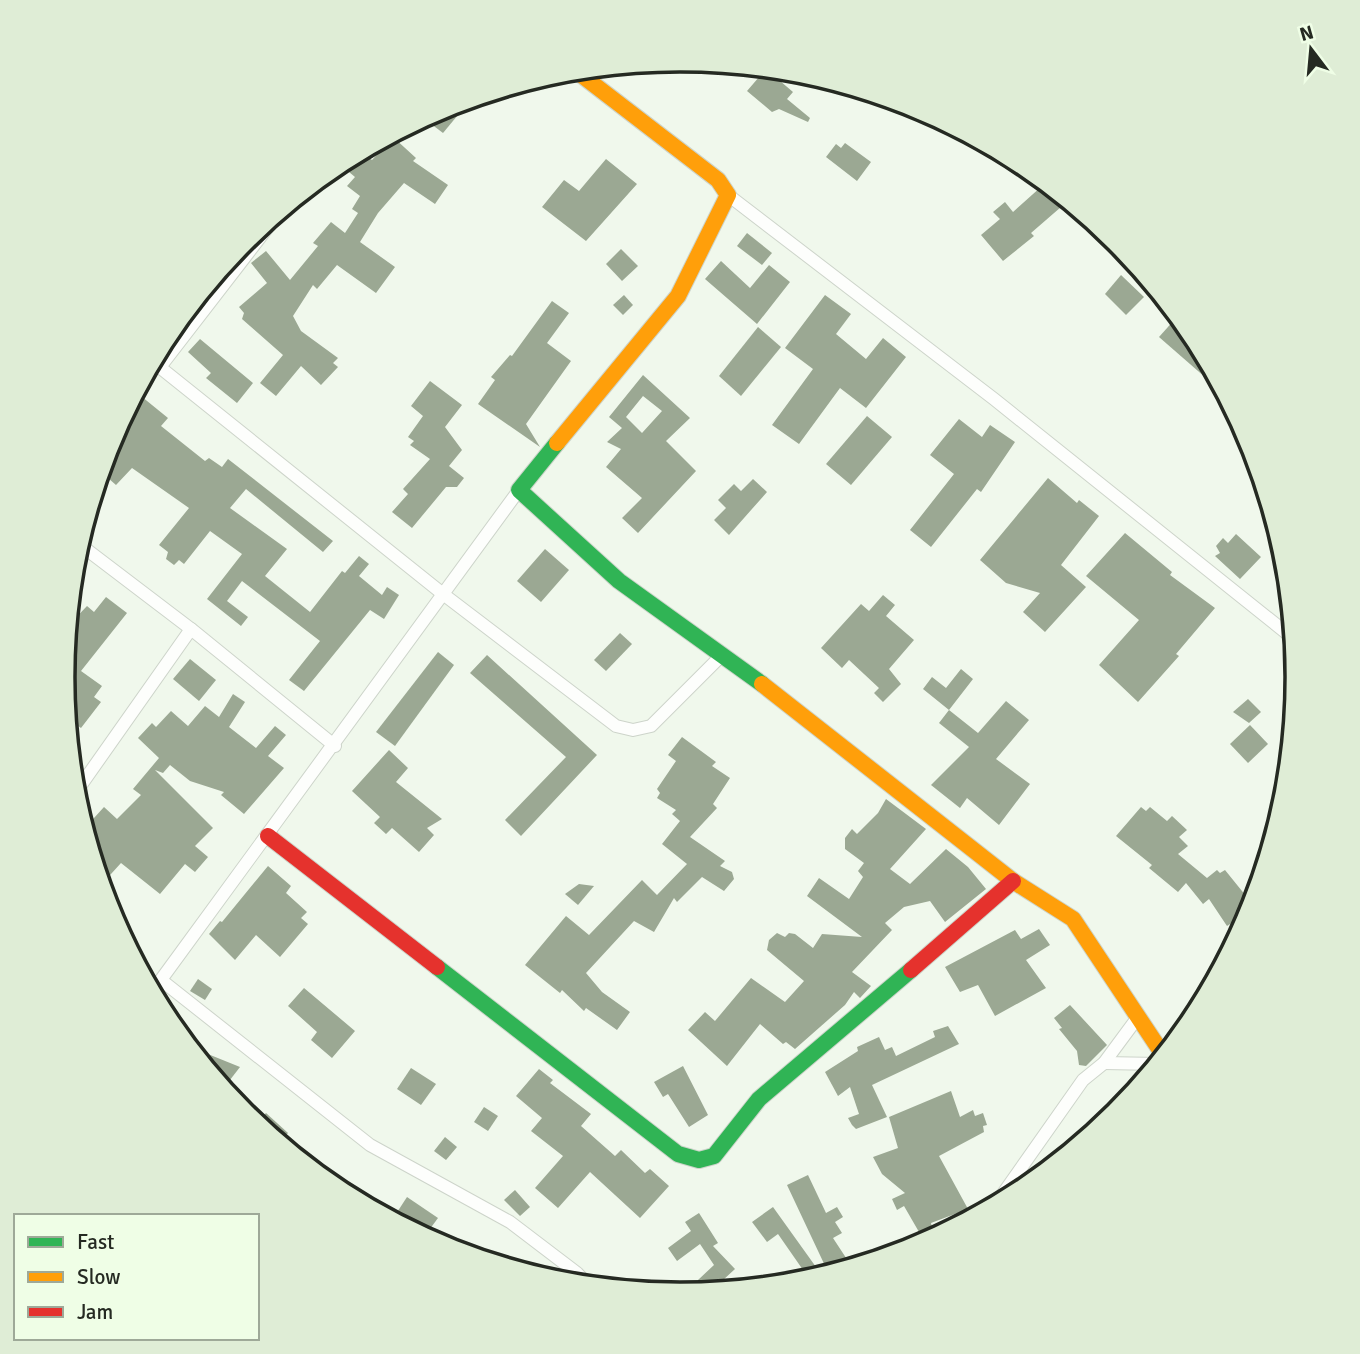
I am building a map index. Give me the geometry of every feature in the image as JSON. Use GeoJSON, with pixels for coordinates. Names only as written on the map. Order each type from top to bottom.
{"type":"FeatureCollection","features":[{"type":"Feature","properties":{"kind":"street"},"geometry":{"type":"LineString","coordinates":[[587,79],[718,180],[728,195],[995,399],[1283,630]]}},
{"type":"Feature","properties":{"kind":"street"},"geometry":{"type":"LineString","coordinates":[[158,983],[335,746],[519,490],[678,296],[728,195]]}},
{"type":"Feature","properties":{"kind":"street"},"geometry":{"type":"LineString","coordinates":[[195,317],[232,270]]}},
{"type":"Feature","properties":{"kind":"street"},"geometry":{"type":"LineString","coordinates":[[160,367],[443,594],[616,726],[633,730],[651,726],[723,654]]}},
{"type":"Feature","properties":{"kind":"street"},"geometry":{"type":"LineString","coordinates":[[519,490],[620,581],[723,654],[1013,881],[1073,919],[1158,1047]]}},
{"type":"Feature","properties":{"kind":"street"},"geometry":{"type":"LineString","coordinates":[[88,551],[191,629],[335,746]]}},
{"type":"Feature","properties":{"kind":"street"},"geometry":{"type":"LineString","coordinates":[[84,781],[191,629]]}},
{"type":"Feature","properties":{"kind":"street"},"geometry":{"type":"LineString","coordinates":[[268,836],[678,1154],[699,1160],[714,1156],[759,1099],[818,1052],[1013,881]]}},
{"type":"Feature","properties":{"kind":"street"},"geometry":{"type":"LineString","coordinates":[[160,980],[370,1145],[510,1222],[577,1273]]}},
{"type":"Feature","properties":{"kind":"street"},"geometry":{"type":"LineString","coordinates":[[1014,1181],[1047,1128],[1083,1080],[1104,1063],[1138,1017]]}},
{"type":"Feature","properties":{"kind":"street"},"geometry":{"type":"LineString","coordinates":[[1104,1063],[1145,1064]]}},
{"type":"Feature","properties":{"kind":"building"},"geometry":{"type":"Polygon","coordinates":[[[759,77],[779,80],[793,92],[787,99],[810,118],[808,122],[779,109],[772,112],[747,91],[759,77]]]}},
{"type":"Feature","properties":{"kind":"building"},"geometry":{"type":"Polygon","coordinates":[[[459,114],[443,133],[432,125],[459,114]]]}},
{"type":"Feature","properties":{"kind":"building"},"geometry":{"type":"Polygon","coordinates":[[[398,142],[416,158],[413,161],[448,185],[435,204],[404,183],[378,213],[360,242],[395,267],[376,293],[337,265],[317,289],[313,285],[293,316],[301,331],[338,358],[333,363],[338,367],[321,385],[301,366],[276,396],[260,383],[283,355],[242,319],[244,313],[239,307],[267,283],[251,263],[266,251],[290,280],[318,246],[313,243],[331,222],[345,233],[358,213],[352,209],[360,196],[347,186],[355,177],[349,172],[369,158],[372,160],[380,152],[398,142]]]}},
{"type":"Feature","properties":{"kind":"building"},"geometry":{"type":"Polygon","coordinates":[[[845,143],[871,162],[857,181],[826,157],[836,144],[841,148],[845,143]]]}},
{"type":"Feature","properties":{"kind":"building"},"geometry":{"type":"Polygon","coordinates":[[[606,159],[637,184],[586,241],[542,207],[564,180],[579,191],[606,159]]]}},
{"type":"Feature","properties":{"kind":"building"},"geometry":{"type":"Polygon","coordinates":[[[1038,190],[1061,207],[1031,233],[1034,236],[1003,261],[981,235],[1000,219],[993,212],[1005,202],[1013,212],[1038,190]]]}},
{"type":"Feature","properties":{"kind":"building"},"geometry":{"type":"Polygon","coordinates":[[[747,233],[772,253],[762,265],[737,246],[747,233]]]}},
{"type":"Feature","properties":{"kind":"building"},"geometry":{"type":"Polygon","coordinates":[[[621,249],[638,266],[622,281],[606,264],[621,249]]]}},
{"type":"Feature","properties":{"kind":"building"},"geometry":{"type":"Polygon","coordinates":[[[721,261],[750,288],[769,265],[790,282],[757,324],[705,279],[721,261]]]}},
{"type":"Feature","properties":{"kind":"building"},"geometry":{"type":"Polygon","coordinates":[[[1121,275],[1144,297],[1126,315],[1105,294],[1121,275]]]}},
{"type":"Feature","properties":{"kind":"building"},"geometry":{"type":"Polygon","coordinates":[[[624,295],[633,305],[623,315],[613,305],[624,295]]]}},
{"type":"Feature","properties":{"kind":"building"},"geometry":{"type":"Polygon","coordinates":[[[825,295],[851,314],[836,334],[866,359],[883,338],[906,357],[866,408],[840,388],[799,444],[772,425],[813,369],[785,348],[825,295]]]}},
{"type":"Feature","properties":{"kind":"building"},"geometry":{"type":"Polygon","coordinates":[[[552,301],[569,313],[547,343],[571,361],[526,424],[540,447],[478,404],[495,380],[491,377],[510,355],[512,356],[552,301]]]}},
{"type":"Feature","properties":{"kind":"building"},"geometry":{"type":"Polygon","coordinates":[[[1171,324],[1206,378],[1206,378],[1159,337],[1171,324]]]}},
{"type":"Feature","properties":{"kind":"building"},"geometry":{"type":"Polygon","coordinates":[[[758,327],[781,347],[741,396],[719,376],[758,327]]]}},
{"type":"Feature","properties":{"kind":"building"},"geometry":{"type":"Polygon","coordinates":[[[200,339],[253,383],[237,403],[206,378],[211,373],[188,352],[200,339]]]}},
{"type":"Feature","properties":{"kind":"building"},"geometry":{"type":"Polygon","coordinates":[[[643,375],[690,418],[666,441],[696,471],[638,533],[622,518],[642,498],[606,467],[621,449],[607,442],[622,428],[609,417],[643,375]],[[643,396],[626,417],[642,433],[662,411],[643,396]]]}},
{"type":"Feature","properties":{"kind":"building"},"geometry":{"type":"Polygon","coordinates":[[[430,381],[462,405],[445,427],[462,450],[449,466],[464,478],[457,487],[446,487],[412,528],[392,512],[408,494],[403,489],[430,459],[410,445],[414,441],[408,437],[423,416],[411,406],[430,381]]]}},
{"type":"Feature","properties":{"kind":"building"},"geometry":{"type":"Polygon","coordinates":[[[143,398],[168,418],[161,426],[205,461],[209,458],[222,467],[228,459],[333,541],[323,552],[246,489],[230,508],[287,549],[265,576],[310,612],[342,571],[345,573],[359,556],[369,564],[359,576],[382,595],[387,587],[399,595],[384,619],[370,610],[304,691],[289,680],[320,641],[242,581],[227,601],[248,617],[241,626],[207,599],[242,554],[210,531],[184,564],[179,560],[174,565],[166,559],[168,552],[159,545],[189,508],[132,468],[116,485],[108,478],[143,398]]]}},
{"type":"Feature","properties":{"kind":"building"},"geometry":{"type":"Polygon","coordinates":[[[867,416],[892,437],[851,485],[826,464],[867,416]]]}},
{"type":"Feature","properties":{"kind":"building"},"geometry":{"type":"Polygon","coordinates":[[[959,419],[982,437],[990,425],[1015,442],[981,492],[977,489],[931,547],[910,530],[954,474],[930,455],[959,419]]]}},
{"type":"Feature","properties":{"kind":"building"},"geometry":{"type":"Polygon","coordinates":[[[1048,478],[1077,503],[1079,500],[1099,516],[1061,565],[1086,587],[1045,632],[1023,612],[1040,593],[1006,583],[980,560],[1048,478]]]}},
{"type":"Feature","properties":{"kind":"building"},"geometry":{"type":"Polygon","coordinates":[[[753,479],[767,492],[729,535],[714,520],[726,508],[718,500],[734,484],[741,491],[753,479]]]}},
{"type":"Feature","properties":{"kind":"building"},"geometry":{"type":"Polygon","coordinates":[[[1125,533],[1172,572],[1170,575],[1215,608],[1176,654],[1179,656],[1138,702],[1099,665],[1139,620],[1086,576],[1125,533]]]}},
{"type":"Feature","properties":{"kind":"building"},"geometry":{"type":"Polygon","coordinates":[[[1236,534],[1261,557],[1240,579],[1215,556],[1220,553],[1216,546],[1223,538],[1228,543],[1236,534]]]}},
{"type":"Feature","properties":{"kind":"building"},"geometry":{"type":"Polygon","coordinates":[[[545,549],[569,570],[541,602],[517,581],[545,549]]]}},
{"type":"Feature","properties":{"kind":"building"},"geometry":{"type":"Polygon","coordinates":[[[883,595],[895,605],[886,616],[914,640],[889,669],[901,684],[883,702],[874,693],[879,688],[849,660],[842,668],[821,648],[861,604],[869,611],[883,595]]]}},
{"type":"Feature","properties":{"kind":"building"},"geometry":{"type":"Polygon","coordinates":[[[106,597],[127,613],[81,671],[102,686],[94,697],[101,702],[81,728],[77,725],[75,677],[78,615],[87,606],[94,612],[106,597]]]}},
{"type":"Feature","properties":{"kind":"building"},"geometry":{"type":"Polygon","coordinates":[[[620,633],[632,644],[606,671],[594,660],[620,633]]]}},
{"type":"Feature","properties":{"kind":"building"},"geometry":{"type":"Polygon","coordinates":[[[438,652],[454,665],[395,746],[376,732],[438,652]]]}},
{"type":"Feature","properties":{"kind":"building"},"geometry":{"type":"Polygon","coordinates":[[[487,655],[597,755],[521,836],[505,820],[566,757],[470,673],[487,655]]]}},
{"type":"Feature","properties":{"kind":"building"},"geometry":{"type":"Polygon","coordinates":[[[190,659],[216,680],[199,701],[173,679],[190,659]]]}},
{"type":"Feature","properties":{"kind":"building"},"geometry":{"type":"Polygon","coordinates":[[[961,669],[973,679],[949,710],[923,689],[932,677],[946,688],[961,669]]]}},
{"type":"Feature","properties":{"kind":"building"},"geometry":{"type":"Polygon","coordinates":[[[233,694],[245,702],[229,727],[256,748],[275,726],[286,735],[268,756],[284,768],[244,814],[221,795],[224,792],[190,781],[170,765],[163,773],[155,770],[213,828],[195,846],[208,857],[195,872],[185,864],[160,894],[121,863],[109,877],[92,820],[104,807],[117,819],[141,795],[133,789],[159,758],[138,738],[152,723],[156,727],[171,711],[188,726],[205,706],[219,717],[233,694]]]}},
{"type":"Feature","properties":{"kind":"building"},"geometry":{"type":"Polygon","coordinates":[[[1248,699],[1261,712],[1249,723],[1233,712],[1248,699]]]}},
{"type":"Feature","properties":{"kind":"building"},"geometry":{"type":"Polygon","coordinates":[[[1006,701],[1029,720],[996,759],[1030,784],[999,825],[967,798],[960,808],[931,785],[969,747],[939,723],[949,710],[978,733],[1006,701]]]}},
{"type":"Feature","properties":{"kind":"building"},"geometry":{"type":"Polygon","coordinates":[[[1250,725],[1268,744],[1248,763],[1230,744],[1250,725]]]}},
{"type":"Feature","properties":{"kind":"building"},"geometry":{"type":"Polygon","coordinates":[[[682,737],[716,762],[712,766],[730,778],[713,804],[717,808],[690,837],[725,861],[720,866],[732,872],[734,879],[724,891],[702,877],[677,902],[674,898],[654,932],[634,921],[586,973],[602,992],[630,1012],[617,1030],[586,1008],[584,1011],[562,990],[560,993],[525,965],[566,916],[589,935],[642,880],[657,895],[687,864],[662,844],[680,821],[672,814],[676,810],[657,798],[660,793],[657,789],[676,761],[668,755],[682,737]]]}},
{"type":"Feature","properties":{"kind":"building"},"geometry":{"type":"Polygon","coordinates":[[[389,750],[408,768],[396,782],[442,819],[427,828],[434,835],[419,852],[392,828],[386,834],[374,823],[380,817],[352,791],[389,750]]]}},
{"type":"Feature","properties":{"kind":"building"},"geometry":{"type":"Polygon","coordinates":[[[886,799],[926,829],[890,869],[910,884],[946,849],[968,867],[986,889],[945,922],[930,901],[904,907],[885,923],[892,930],[852,972],[871,986],[860,998],[854,992],[845,1005],[795,1049],[786,1042],[783,1044],[760,1024],[727,1066],[688,1030],[705,1012],[715,1021],[751,978],[785,1002],[804,981],[767,950],[769,940],[777,933],[785,937],[789,933],[795,934],[813,948],[822,934],[862,937],[807,896],[819,878],[849,899],[863,877],[858,871],[864,863],[845,849],[845,838],[852,829],[857,834],[878,813],[886,799]]]}},
{"type":"Feature","properties":{"kind":"building"},"geometry":{"type":"Polygon","coordinates":[[[1141,807],[1146,811],[1150,807],[1167,821],[1172,816],[1187,830],[1179,837],[1188,846],[1178,854],[1207,878],[1217,870],[1220,873],[1225,870],[1245,894],[1233,922],[1227,926],[1209,899],[1203,904],[1186,883],[1178,892],[1149,868],[1152,865],[1116,836],[1141,807]]]}},
{"type":"Feature","properties":{"kind":"building"},"geometry":{"type":"Polygon","coordinates":[[[268,866],[291,886],[286,893],[307,912],[301,918],[308,924],[280,957],[256,935],[235,960],[209,934],[268,866]]]}},
{"type":"Feature","properties":{"kind":"building"},"geometry":{"type":"Polygon","coordinates":[[[579,884],[594,886],[578,905],[565,894],[579,884]]]}},
{"type":"Feature","properties":{"kind":"building"},"geometry":{"type":"Polygon","coordinates":[[[1039,929],[1050,945],[1026,960],[1046,988],[995,1016],[978,985],[960,992],[945,967],[1015,930],[1021,939],[1039,929]]]}},
{"type":"Feature","properties":{"kind":"building"},"geometry":{"type":"Polygon","coordinates":[[[198,979],[212,989],[205,1000],[190,991],[198,979]]]}},
{"type":"Feature","properties":{"kind":"building"},"geometry":{"type":"Polygon","coordinates":[[[304,988],[355,1031],[332,1058],[311,1040],[317,1032],[288,1006],[304,988]]]}},
{"type":"Feature","properties":{"kind":"building"},"geometry":{"type":"Polygon","coordinates":[[[1070,1005],[1107,1045],[1086,1066],[1079,1065],[1077,1051],[1059,1029],[1062,1028],[1054,1018],[1070,1005]]]}},
{"type":"Feature","properties":{"kind":"building"},"geometry":{"type":"Polygon","coordinates":[[[948,1026],[959,1044],[872,1085],[887,1117],[856,1129],[848,1118],[859,1114],[850,1087],[838,1096],[825,1072],[858,1051],[857,1047],[879,1037],[885,1050],[892,1047],[896,1056],[935,1037],[933,1031],[948,1026]]]}},
{"type":"Feature","properties":{"kind":"building"},"geometry":{"type":"Polygon","coordinates":[[[207,1054],[240,1067],[229,1081],[207,1054]]]}},
{"type":"Feature","properties":{"kind":"building"},"geometry":{"type":"Polygon","coordinates":[[[683,1066],[708,1115],[689,1127],[668,1094],[663,1097],[654,1082],[683,1066]]]}},
{"type":"Feature","properties":{"kind":"building"},"geometry":{"type":"Polygon","coordinates":[[[411,1068],[436,1084],[421,1105],[397,1089],[411,1068]]]}},
{"type":"Feature","properties":{"kind":"building"},"geometry":{"type":"Polygon","coordinates":[[[539,1069],[553,1080],[550,1083],[591,1114],[581,1126],[615,1156],[621,1150],[645,1173],[650,1169],[669,1186],[640,1218],[590,1172],[558,1208],[535,1188],[563,1156],[531,1131],[542,1118],[516,1096],[539,1069]]]}},
{"type":"Feature","properties":{"kind":"building"},"geometry":{"type":"Polygon","coordinates":[[[951,1091],[960,1117],[973,1110],[975,1116],[983,1113],[987,1125],[983,1126],[984,1132],[939,1156],[968,1209],[931,1223],[932,1227],[919,1232],[904,1206],[897,1210],[892,1199],[905,1193],[882,1174],[873,1157],[898,1148],[889,1117],[951,1091]]]}},
{"type":"Feature","properties":{"kind":"building"},"geometry":{"type":"Polygon","coordinates":[[[484,1107],[498,1116],[488,1131],[474,1122],[484,1107]]]}},
{"type":"Feature","properties":{"kind":"building"},"geometry":{"type":"Polygon","coordinates":[[[266,1113],[288,1133],[286,1136],[264,1116],[266,1113]]]}},
{"type":"Feature","properties":{"kind":"building"},"geometry":{"type":"Polygon","coordinates":[[[445,1137],[457,1147],[446,1160],[434,1151],[445,1137]]]}},
{"type":"Feature","properties":{"kind":"building"},"geometry":{"type":"Polygon","coordinates":[[[808,1175],[826,1213],[837,1207],[843,1217],[835,1222],[842,1233],[833,1238],[847,1259],[825,1265],[787,1185],[808,1175]]]}},
{"type":"Feature","properties":{"kind":"building"},"geometry":{"type":"Polygon","coordinates":[[[515,1190],[530,1207],[520,1216],[504,1200],[515,1190]]]}},
{"type":"Feature","properties":{"kind":"building"},"geometry":{"type":"Polygon","coordinates":[[[407,1197],[438,1218],[430,1228],[397,1212],[407,1197]]]}},
{"type":"Feature","properties":{"kind":"building"},"geometry":{"type":"Polygon","coordinates":[[[773,1207],[816,1267],[803,1270],[778,1234],[767,1242],[752,1222],[773,1207]]]}},
{"type":"Feature","properties":{"kind":"building"},"geometry":{"type":"Polygon","coordinates":[[[699,1213],[718,1243],[713,1246],[735,1269],[722,1281],[698,1280],[714,1265],[700,1244],[677,1261],[668,1248],[691,1231],[685,1222],[699,1213]]]}},
{"type":"Feature","properties":{"kind":"traffic: fast"},"geometry":{"type":"LineString","coordinates":[[557,443],[519,490],[619,581],[762,684]]}},
{"type":"Feature","properties":{"kind":"traffic: fast"},"geometry":{"type":"LineString","coordinates":[[437,967],[678,1154],[699,1160],[714,1156],[759,1099],[911,970]]}},
{"type":"Feature","properties":{"kind":"traffic: slow"},"geometry":{"type":"LineString","coordinates":[[557,443],[678,296],[728,195],[718,180],[587,79]]}},
{"type":"Feature","properties":{"kind":"traffic: slow"},"geometry":{"type":"LineString","coordinates":[[762,684],[1013,881],[1073,919],[1158,1047]]}},
{"type":"Feature","properties":{"kind":"traffic: jam"},"geometry":{"type":"LineString","coordinates":[[268,836],[437,967]]}},
{"type":"Feature","properties":{"kind":"traffic: jam"},"geometry":{"type":"LineString","coordinates":[[911,970],[1013,881]]}}]}
